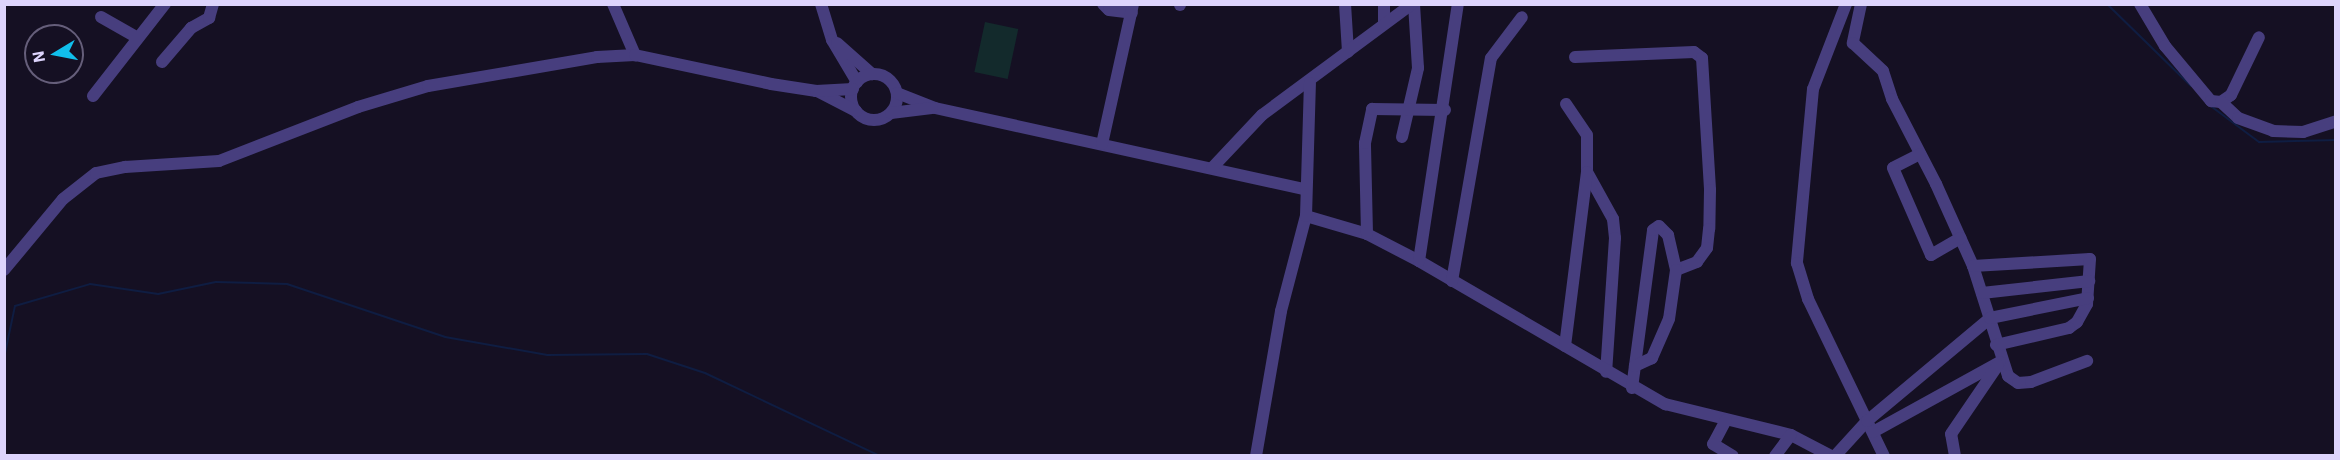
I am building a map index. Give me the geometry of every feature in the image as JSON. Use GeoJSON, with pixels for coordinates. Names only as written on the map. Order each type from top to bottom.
{"type":"FeatureCollection","features":[{"type":"Feature","properties":{"kind":"street"},"geometry":{"type":"LineString","coordinates":[[93,96],[136,37],[165,4]]}},
{"type":"Feature","properties":{"kind":"street"},"geometry":{"type":"LineString","coordinates":[[162,62],[191,28],[209,18],[213,4]]}},
{"type":"Feature","properties":{"kind":"street"},"geometry":{"type":"LineString","coordinates":[[613,4],[635,55]]}},
{"type":"Feature","properties":{"kind":"street"},"geometry":{"type":"LineString","coordinates":[[820,4],[832,40],[855,86],[856,111]]}},
{"type":"Feature","properties":{"kind":"street"},"geometry":{"type":"LineString","coordinates":[[1102,144],[1133,9],[1109,10],[1103,4]]}},
{"type":"Feature","properties":{"kind":"street"},"geometry":{"type":"LineString","coordinates":[[1345,4],[1348,52]]}},
{"type":"Feature","properties":{"kind":"street"},"geometry":{"type":"LineString","coordinates":[[1384,4],[1384,22]]}},
{"type":"Feature","properties":{"kind":"street"},"geometry":{"type":"LineString","coordinates":[[1212,168],[1251,124],[1310,83],[1384,22],[1413,4],[1419,50],[1402,137]]}},
{"type":"Feature","properties":{"kind":"street"},"geometry":{"type":"LineString","coordinates":[[1419,261],[1445,110],[1458,4]]}},
{"type":"Feature","properties":{"kind":"street"},"geometry":{"type":"LineString","coordinates":[[1846,4],[1814,89],[1797,263],[1805,291],[1884,456]]}},
{"type":"Feature","properties":{"kind":"street"},"geometry":{"type":"LineString","coordinates":[[1861,4],[1853,43],[1883,71],[1973,266],[1990,318],[2000,362],[2008,376],[2018,383],[2087,361]]}},
{"type":"Feature","properties":{"kind":"street"},"geometry":{"type":"LineString","coordinates":[[2140,4],[2165,46],[2204,96],[2221,102],[2238,118],[2273,131],[2303,132],[2336,121]]}},
{"type":"Feature","properties":{"kind":"street"},"geometry":{"type":"LineString","coordinates":[[1452,281],[1491,58],[1521,17]]}},
{"type":"Feature","properties":{"kind":"street"},"geometry":{"type":"LineString","coordinates":[[101,18],[136,37]]}},
{"type":"Feature","properties":{"kind":"street"},"geometry":{"type":"LineString","coordinates":[[2221,102],[2231,95],[2259,37]]}},
{"type":"Feature","properties":{"kind":"street"},"geometry":{"type":"LineString","coordinates":[[832,40],[872,74],[888,78],[897,93],[935,108],[1304,189]]}},
{"type":"Feature","properties":{"kind":"street"},"geometry":{"type":"LineString","coordinates":[[1575,57],[1694,52],[1702,58],[1710,190],[1707,248],[1697,262],[1676,270]]}},
{"type":"Feature","properties":{"kind":"street"},"geometry":{"type":"LineString","coordinates":[[4,270],[63,199],[96,173],[125,167],[219,161],[358,107],[428,86],[587,59],[635,55],[816,91],[875,120],[891,113],[935,108]]}},
{"type":"Feature","properties":{"kind":"street"},"geometry":{"type":"LineString","coordinates":[[816,91],[855,86],[872,74]]}},
{"type":"Feature","properties":{"kind":"street"},"geometry":{"type":"LineString","coordinates":[[1256,456],[1281,311],[1306,216],[1304,189],[1310,83]]}},
{"type":"Feature","properties":{"kind":"street"},"geometry":{"type":"LineString","coordinates":[[891,113],[897,93]]}},
{"type":"Feature","properties":{"kind":"street"},"geometry":{"type":"LineString","coordinates":[[1564,346],[1587,172],[1587,135],[1566,104]]}},
{"type":"Feature","properties":{"kind":"street"},"geometry":{"type":"LineString","coordinates":[[1367,234],[1365,143],[1372,110],[1445,110]]}},
{"type":"Feature","properties":{"kind":"street"},"geometry":{"type":"LineString","coordinates":[[1920,154],[1893,168],[1931,255],[1960,238]]}},
{"type":"Feature","properties":{"kind":"street"},"geometry":{"type":"LineString","coordinates":[[1587,172],[1608,205],[1615,238],[1606,372]]}},
{"type":"Feature","properties":{"kind":"street"},"geometry":{"type":"LineString","coordinates":[[1306,216],[1367,234],[1419,261],[1632,388],[1665,404],[1791,435],[1833,456],[1870,427],[1990,318],[2088,298]]}},
{"type":"Feature","properties":{"kind":"street"},"geometry":{"type":"LineString","coordinates":[[1632,388],[1635,366],[1656,226],[1668,235],[1676,270],[1669,319],[1652,358],[1635,366]]}},
{"type":"Feature","properties":{"kind":"street"},"geometry":{"type":"LineString","coordinates":[[1973,266],[2090,259],[2088,298],[2083,313],[2069,328],[1996,345]]}},
{"type":"Feature","properties":{"kind":"street"},"geometry":{"type":"LineString","coordinates":[[1982,293],[2089,281]]}},
{"type":"Feature","properties":{"kind":"street"},"geometry":{"type":"LineString","coordinates":[[1870,427],[2000,362]]}},
{"type":"Feature","properties":{"kind":"street"},"geometry":{"type":"LineString","coordinates":[[1955,456],[1951,434],[2000,362]]}},
{"type":"Feature","properties":{"kind":"street"},"geometry":{"type":"LineString","coordinates":[[1726,420],[1713,444],[1732,456]]}},
{"type":"Feature","properties":{"kind":"street"},"geometry":{"type":"LineString","coordinates":[[1775,456],[1791,435]]}},
{"type":"Feature","properties":{"kind":"green space"},"geometry":{"type":"Polygon","coordinates":[[[985,22],[1018,29],[1008,79],[974,72],[985,22]]]}},
{"type":"Feature","properties":{"kind":"waterway"},"geometry":{"type":"LineString","coordinates":[[2107,4],[2191,86]]}},
{"type":"Feature","properties":{"kind":"waterway"},"geometry":{"type":"LineString","coordinates":[[2212,107],[2259,142],[2336,140]]}},
{"type":"Feature","properties":{"kind":"waterway"},"geometry":{"type":"LineString","coordinates":[[4,358],[15,306],[90,284],[158,294],[216,282],[287,284],[445,337],[547,355],[647,354],[705,373],[880,456]]}}]}
